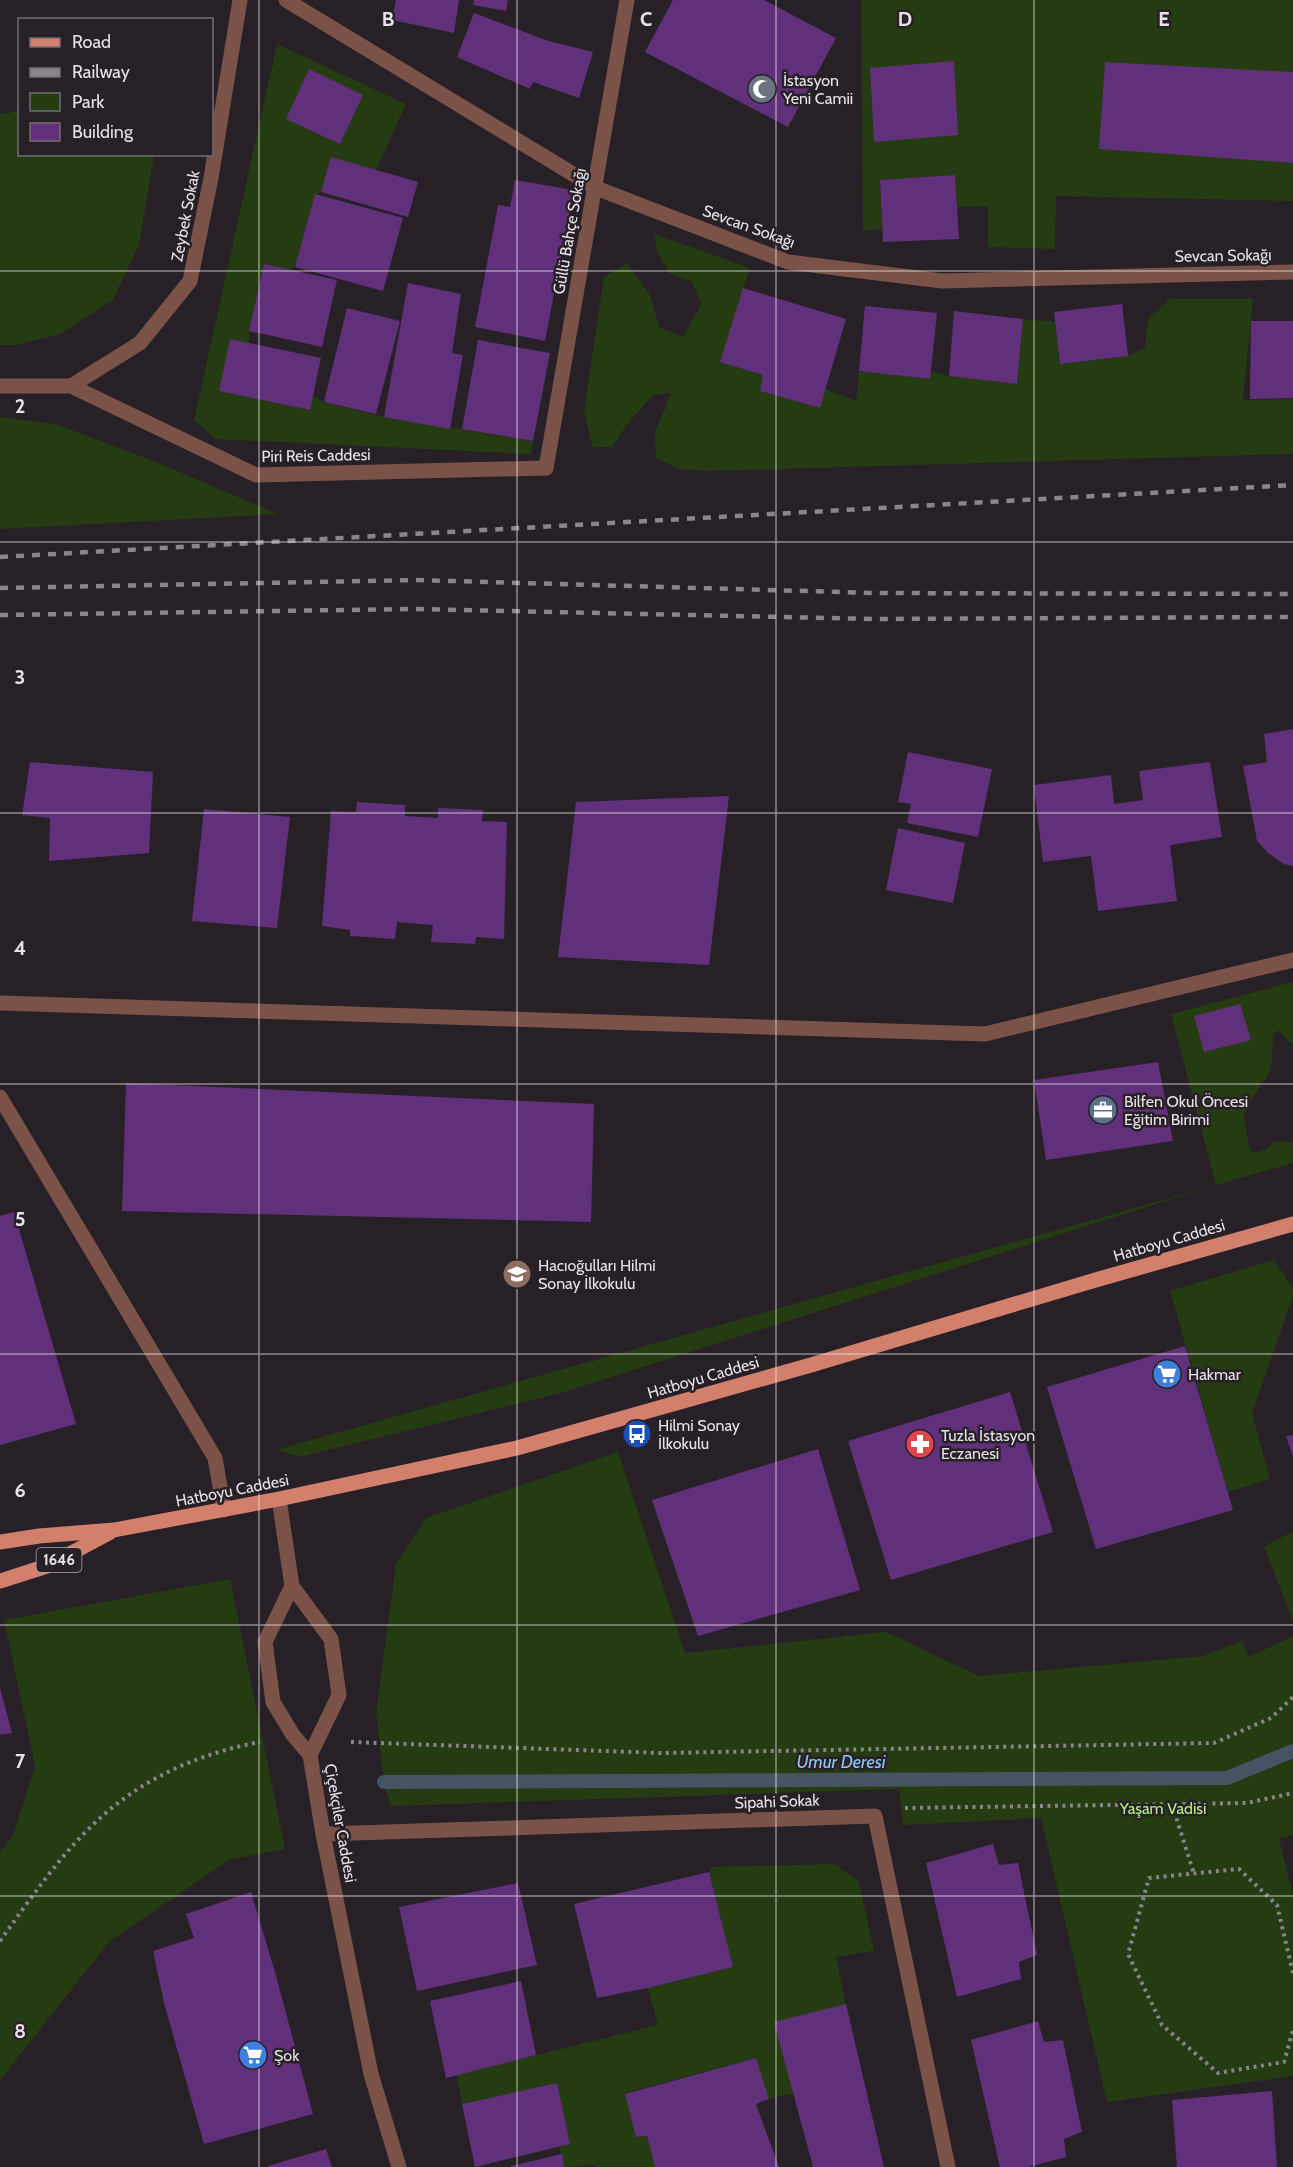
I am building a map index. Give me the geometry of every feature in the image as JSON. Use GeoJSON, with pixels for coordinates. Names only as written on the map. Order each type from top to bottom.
{"type":"FeatureCollection","features":[{"type":"Feature","properties":{"kind":"main road","name":"Hatboyu Caddesi"},"geometry":{"type":"LineString","coordinates":[[0,1542],[39,1536],[114,1530],[279,1500],[517,1448],[1293,1224]]}},
{"type":"Feature","properties":{"kind":"main road","name":"Hatboyu Caddesi"},"geometry":{"type":"LineString","coordinates":[[0,1581],[47,1566],[114,1530]]}},
{"type":"Feature","properties":{"kind":"street","name":"Zeybek Sokak"},"geometry":{"type":"LineString","coordinates":[[71,386],[140,343],[190,281],[211,178],[240,0]]}},
{"type":"Feature","properties":{"kind":"street","name":"Sevcan Sokağı"},"geometry":{"type":"LineString","coordinates":[[286,0],[596,188],[788,262],[942,280],[1293,272]]}},
{"type":"Feature","properties":{"kind":"street","name":"Güllü Bahçe Sokağı"},"geometry":{"type":"LineString","coordinates":[[546,468],[627,0]]}},
{"type":"Feature","properties":{"kind":"street","name":"Piri Reis Caddesi"},"geometry":{"type":"LineString","coordinates":[[0,386],[71,386],[256,475],[546,468]]}},
{"type":"Feature","properties":{"kind":"street"},"geometry":{"type":"LineString","coordinates":[[0,1003],[985,1034],[1293,960]]}},
{"type":"Feature","properties":{"kind":"street"},"geometry":{"type":"LineString","coordinates":[[0,1097],[215,1458],[224,1510]]}},
{"type":"Feature","properties":{"kind":"street","name":"Çiçekçiler Caddesi"},"geometry":{"type":"LineString","coordinates":[[279,1500],[292,1586],[331,1639],[339,1695],[310,1755],[323,1834],[372,2074],[399,2167]]}},
{"type":"Feature","properties":{"kind":"street"},"geometry":{"type":"LineString","coordinates":[[292,1586],[265,1642],[273,1702],[293,1736],[310,1755]]}},
{"type":"Feature","properties":{"kind":"street"},"geometry":{"type":"LineString","coordinates":[[875,1816],[948,2167]]}},
{"type":"Feature","properties":{"kind":"street","name":"Sipahi Sokak"},"geometry":{"type":"LineString","coordinates":[[323,1834],[875,1816]]}},
{"type":"Feature","properties":{"kind":"path"},"geometry":{"type":"LineString","coordinates":[[317,1741],[661,1753],[1214,1743],[1270,1718],[1293,1697]]}},
{"type":"Feature","properties":{"kind":"path"},"geometry":{"type":"LineString","coordinates":[[0,1941],[48,1876],[87,1832],[122,1800],[165,1774],[199,1758],[242,1745],[293,1736]]}},
{"type":"Feature","properties":{"kind":"path"},"geometry":{"type":"LineString","coordinates":[[875,1816],[900,1808],[1247,1803],[1293,1792]]}},
{"type":"Feature","properties":{"kind":"path"},"geometry":{"type":"LineString","coordinates":[[1172,1804],[1194,1874]]}},
{"type":"Feature","properties":{"kind":"path"},"geometry":{"type":"LineString","coordinates":[[1293,1972],[1277,1905],[1239,1869],[1149,1878],[1128,1954],[1162,2025],[1218,2073],[1284,2062],[1293,2030]]}},
{"type":"Feature","properties":{"kind":"green space"},"geometry":{"type":"Polygon","coordinates":[[[861,0],[1293,0],[1293,201],[1056,196],[1055,249],[988,247],[988,206],[957,207],[955,176],[880,180],[882,229],[863,231],[861,0]]]}},
{"type":"Feature","properties":{"kind":"green space"},"geometry":{"type":"Polygon","coordinates":[[[277,44],[406,104],[376,170],[331,158],[321,192],[315,195],[295,267],[289,270],[264,264],[249,331],[249,343],[219,391],[310,410],[313,396],[324,402],[384,417],[533,441],[531,454],[215,439],[194,420],[277,44]]]}},
{"type":"Feature","properties":{"kind":"green space"},"geometry":{"type":"Polygon","coordinates":[[[18,111],[18,156],[154,156],[139,245],[113,300],[58,335],[15,345],[0,345],[0,114],[18,111]]]}},
{"type":"Feature","properties":{"kind":"green space"},"geometry":{"type":"Polygon","coordinates":[[[654,234],[750,268],[721,362],[763,375],[760,391],[819,408],[825,389],[856,401],[859,371],[929,379],[931,371],[949,376],[1017,384],[1023,319],[1055,322],[1060,364],[1128,356],[1145,348],[1148,319],[1170,299],[1253,299],[1243,400],[1293,399],[1293,454],[707,471],[679,469],[656,458],[655,432],[671,393],[654,395],[631,419],[612,447],[593,447],[584,411],[604,277],[627,263],[650,295],[659,327],[683,337],[701,304],[692,282],[669,273],[657,251],[654,234]]]}},
{"type":"Feature","properties":{"kind":"green space"},"geometry":{"type":"Polygon","coordinates":[[[0,417],[56,424],[156,462],[278,514],[0,529],[0,417]]]}},
{"type":"Feature","properties":{"kind":"green space"},"geometry":{"type":"Polygon","coordinates":[[[1293,982],[1293,1045],[1279,1031],[1273,1034],[1269,1073],[1247,1106],[1244,1116],[1249,1148],[1255,1153],[1267,1149],[1273,1142],[1293,1143],[1293,1163],[1216,1185],[1171,1014],[1293,982]]]}},
{"type":"Feature","properties":{"kind":"green space"},"geometry":{"type":"Polygon","coordinates":[[[1216,1185],[561,1393],[300,1457],[276,1450],[1216,1185]]]}},
{"type":"Feature","properties":{"kind":"green space"},"geometry":{"type":"Polygon","coordinates":[[[1274,1260],[1293,1289],[1293,1296],[1252,1413],[1270,1479],[1228,1492],[1170,1291],[1274,1260]]]}},
{"type":"Feature","properties":{"kind":"green space","name":"Yaşam Vadisi"},"geometry":{"type":"Polygon","coordinates":[[[618,1452],[685,1653],[886,1632],[979,1676],[1203,1656],[1242,1641],[1249,1657],[1293,1636],[1293,1835],[1279,1838],[1293,1896],[1293,2076],[1107,2102],[1041,1818],[903,1825],[899,1789],[390,1806],[384,1782],[376,1713],[396,1564],[426,1518],[618,1452]]]}},
{"type":"Feature","properties":{"kind":"green space"},"geometry":{"type":"Polygon","coordinates":[[[1293,1531],[1293,1621],[1264,1547],[1293,1531]]]}},
{"type":"Feature","properties":{"kind":"green space"},"geometry":{"type":"Polygon","coordinates":[[[230,1579],[285,1849],[229,1860],[110,1941],[0,2080],[0,1852],[13,1835],[35,1766],[4,1620],[230,1579]]]}},
{"type":"Feature","properties":{"kind":"green space"},"geometry":{"type":"Polygon","coordinates":[[[835,1864],[859,1882],[874,1951],[836,1957],[846,2004],[793,2093],[769,2099],[755,2058],[625,2093],[637,2137],[647,2136],[655,2167],[596,2167],[595,2165],[564,2167],[559,2146],[570,2144],[556,2084],[462,2104],[457,2075],[658,2025],[648,1988],[733,1967],[709,1872],[712,1867],[835,1864]]]}},
{"type":"Feature","properties":{"kind":"building"},"geometry":{"type":"Polygon","coordinates":[[[396,0],[459,0],[454,33],[392,20],[396,0]]]}},
{"type":"Feature","properties":{"kind":"building"},"geometry":{"type":"Polygon","coordinates":[[[474,0],[508,0],[506,11],[473,5],[474,0]]]}},
{"type":"Feature","properties":{"kind":"building","name":"İstasyon Yeni Camii"},"geometry":{"type":"Polygon","coordinates":[[[673,0],[764,0],[836,38],[788,127],[645,52],[673,0]]]}},
{"type":"Feature","properties":{"kind":"building"},"geometry":{"type":"Polygon","coordinates":[[[474,13],[548,41],[593,52],[579,98],[533,82],[530,89],[457,57],[474,13]]]}},
{"type":"Feature","properties":{"kind":"building"},"geometry":{"type":"Polygon","coordinates":[[[954,61],[958,135],[874,142],[870,68],[954,61]]]}},
{"type":"Feature","properties":{"kind":"building"},"geometry":{"type":"Polygon","coordinates":[[[1105,62],[1293,72],[1293,163],[1099,149],[1105,62]]]}},
{"type":"Feature","properties":{"kind":"building"},"geometry":{"type":"Polygon","coordinates":[[[309,69],[363,95],[340,144],[286,119],[309,69]]]}},
{"type":"Feature","properties":{"kind":"building"},"geometry":{"type":"Polygon","coordinates":[[[331,157],[418,182],[408,217],[321,192],[331,157]]]}},
{"type":"Feature","properties":{"kind":"building"},"geometry":{"type":"Polygon","coordinates":[[[955,175],[959,239],[883,242],[880,180],[955,175]]]}},
{"type":"Feature","properties":{"kind":"building"},"geometry":{"type":"Polygon","coordinates":[[[515,180],[574,190],[545,341],[475,327],[498,205],[510,207],[515,180]]]}},
{"type":"Feature","properties":{"kind":"building"},"geometry":{"type":"Polygon","coordinates":[[[315,194],[403,218],[383,291],[295,267],[315,194]]]}},
{"type":"Feature","properties":{"kind":"building"},"geometry":{"type":"Polygon","coordinates":[[[264,264],[337,280],[322,347],[249,331],[264,264]]]}},
{"type":"Feature","properties":{"kind":"building"},"geometry":{"type":"Polygon","coordinates":[[[408,283],[461,294],[452,353],[463,355],[450,429],[384,417],[408,283]]]}},
{"type":"Feature","properties":{"kind":"building"},"geometry":{"type":"Polygon","coordinates":[[[743,288],[846,319],[820,408],[760,391],[763,375],[720,362],[743,288]]]}},
{"type":"Feature","properties":{"kind":"building"},"geometry":{"type":"Polygon","coordinates":[[[1122,304],[1128,356],[1060,364],[1054,312],[1122,304]]]}},
{"type":"Feature","properties":{"kind":"building"},"geometry":{"type":"Polygon","coordinates":[[[865,306],[937,313],[930,379],[859,371],[865,306]]]}},
{"type":"Feature","properties":{"kind":"building"},"geometry":{"type":"Polygon","coordinates":[[[347,308],[400,321],[376,414],[324,402],[347,308]]]}},
{"type":"Feature","properties":{"kind":"building"},"geometry":{"type":"Polygon","coordinates":[[[954,311],[1023,319],[1017,384],[949,376],[954,311]]]}},
{"type":"Feature","properties":{"kind":"building"},"geometry":{"type":"Polygon","coordinates":[[[1251,321],[1293,321],[1293,398],[1250,399],[1251,321]]]}},
{"type":"Feature","properties":{"kind":"building"},"geometry":{"type":"Polygon","coordinates":[[[230,339],[321,358],[310,410],[219,391],[230,339]]]}},
{"type":"Feature","properties":{"kind":"building"},"geometry":{"type":"Polygon","coordinates":[[[478,340],[550,353],[533,441],[462,429],[478,340]]]}},
{"type":"Feature","properties":{"kind":"building"},"geometry":{"type":"Polygon","coordinates":[[[1293,729],[1293,866],[1284,864],[1268,853],[1257,841],[1243,766],[1267,762],[1264,734],[1293,729]]]}},
{"type":"Feature","properties":{"kind":"building"},"geometry":{"type":"Polygon","coordinates":[[[908,752],[992,769],[978,837],[907,823],[911,804],[898,802],[908,752]]]}},
{"type":"Feature","properties":{"kind":"building"},"geometry":{"type":"Polygon","coordinates":[[[30,762],[153,772],[149,853],[49,861],[50,818],[22,815],[30,762]]]}},
{"type":"Feature","properties":{"kind":"building"},"geometry":{"type":"Polygon","coordinates":[[[1210,762],[1222,837],[1170,845],[1177,901],[1098,911],[1091,856],[1043,862],[1034,785],[1111,775],[1114,804],[1143,800],[1139,771],[1210,762]]]}},
{"type":"Feature","properties":{"kind":"building"},"geometry":{"type":"Polygon","coordinates":[[[729,796],[709,965],[558,957],[576,802],[729,796]]]}},
{"type":"Feature","properties":{"kind":"building"},"geometry":{"type":"Polygon","coordinates":[[[357,802],[405,805],[405,816],[438,818],[438,808],[483,810],[482,821],[507,822],[504,939],[476,937],[475,944],[431,942],[433,925],[397,922],[395,939],[350,936],[350,930],[322,926],[331,811],[356,812],[357,802]]]}},
{"type":"Feature","properties":{"kind":"building"},"geometry":{"type":"Polygon","coordinates":[[[204,809],[290,817],[277,928],[192,921],[204,809]]]}},
{"type":"Feature","properties":{"kind":"building"},"geometry":{"type":"Polygon","coordinates":[[[898,828],[965,843],[953,903],[886,890],[898,828]]]}},
{"type":"Feature","properties":{"kind":"building"},"geometry":{"type":"Polygon","coordinates":[[[1240,1004],[1251,1040],[1204,1052],[1194,1016],[1240,1004]]]}},
{"type":"Feature","properties":{"kind":"building","name":"Bilfen Okul Öncesi Eğitim Birimi"},"geometry":{"type":"Polygon","coordinates":[[[1158,1062],[1173,1141],[1046,1160],[1034,1080],[1158,1062]]]}},
{"type":"Feature","properties":{"kind":"building"},"geometry":{"type":"Polygon","coordinates":[[[126,1083],[594,1104],[591,1222],[122,1211],[126,1083]]]}},
{"type":"Feature","properties":{"kind":"building"},"geometry":{"type":"Polygon","coordinates":[[[14,1212],[76,1424],[0,1445],[0,1216],[14,1212]]]}},
{"type":"Feature","properties":{"kind":"building"},"geometry":{"type":"Polygon","coordinates":[[[1185,1346],[1233,1510],[1096,1549],[1047,1387],[1185,1346]]]}},
{"type":"Feature","properties":{"kind":"building"},"geometry":{"type":"Polygon","coordinates":[[[1010,1392],[1053,1532],[891,1580],[848,1441],[1010,1392]]]}},
{"type":"Feature","properties":{"kind":"building"},"geometry":{"type":"Polygon","coordinates":[[[1293,1435],[1293,1457],[1286,1436],[1293,1435]]]}},
{"type":"Feature","properties":{"kind":"building"},"geometry":{"type":"Polygon","coordinates":[[[818,1449],[860,1590],[698,1636],[652,1500],[818,1449]]]}},
{"type":"Feature","properties":{"kind":"building"},"geometry":{"type":"Polygon","coordinates":[[[0,1688],[12,1733],[0,1735],[0,1688]]]}},
{"type":"Feature","properties":{"kind":"building"},"geometry":{"type":"Polygon","coordinates":[[[993,1844],[999,1865],[1018,1863],[1037,1955],[1019,1962],[1021,1979],[957,1997],[926,1863],[993,1844]]]}},
{"type":"Feature","properties":{"kind":"building"},"geometry":{"type":"Polygon","coordinates":[[[709,1872],[733,1967],[597,1998],[574,1904],[709,1872]]]}},
{"type":"Feature","properties":{"kind":"building"},"geometry":{"type":"Polygon","coordinates":[[[518,1883],[537,1965],[417,1991],[399,1907],[518,1883]]]}},
{"type":"Feature","properties":{"kind":"building"},"geometry":{"type":"Polygon","coordinates":[[[251,1892],[313,2114],[204,2144],[164,2003],[153,1951],[194,1938],[186,1914],[251,1892]]]}},
{"type":"Feature","properties":{"kind":"building"},"geometry":{"type":"Polygon","coordinates":[[[521,1981],[536,2055],[446,2078],[430,2001],[521,1981]]]}},
{"type":"Feature","properties":{"kind":"building"},"geometry":{"type":"Polygon","coordinates":[[[846,2004],[884,2167],[813,2167],[774,2022],[846,2004]]]}},
{"type":"Feature","properties":{"kind":"building"},"geometry":{"type":"Polygon","coordinates":[[[1038,2021],[1044,2042],[1063,2040],[1082,2132],[1064,2139],[1066,2157],[1028,2167],[1000,2167],[971,2040],[1038,2021]]]}},
{"type":"Feature","properties":{"kind":"building"},"geometry":{"type":"Polygon","coordinates":[[[756,2058],[769,2099],[756,2104],[779,2167],[655,2167],[647,2136],[636,2137],[625,2094],[756,2058]]]}},
{"type":"Feature","properties":{"kind":"building"},"geometry":{"type":"Polygon","coordinates":[[[557,2083],[570,2144],[475,2167],[462,2104],[557,2083]]]}},
{"type":"Feature","properties":{"kind":"building"},"geometry":{"type":"Polygon","coordinates":[[[1272,2091],[1277,2167],[1177,2167],[1172,2100],[1272,2091]]]}},
{"type":"Feature","properties":{"kind":"building"},"geometry":{"type":"Polygon","coordinates":[[[326,2149],[332,2167],[268,2167],[268,2166],[326,2149]]]}},
{"type":"Feature","properties":{"kind":"building"},"geometry":{"type":"Polygon","coordinates":[[[562,2154],[564,2167],[511,2167],[511,2166],[562,2154]]]}},
{"type":"Feature","properties":{"kind":"waterway","name":"Umur Deresi"},"geometry":{"type":"LineString","coordinates":[[384,1782],[1227,1778],[1293,1751]]}},
{"type":"Feature","properties":{"kind":"railway"},"geometry":{"type":"LineString","coordinates":[[0,557],[1293,485]]}},
{"type":"Feature","properties":{"kind":"railway"},"geometry":{"type":"LineString","coordinates":[[0,588],[417,580],[875,593],[1293,594]]}},
{"type":"Feature","properties":{"kind":"railway"},"geometry":{"type":"LineString","coordinates":[[0,615],[415,609],[874,619],[1293,617]]}},
{"type":"Feature","properties":{"kind":"place","name":"İstasyon Yeni Camii"},"geometry":{"type":"Point","coordinates":[762,89]}},
{"type":"Feature","properties":{"kind":"place","name":"Bilfen Okul Öncesi Eğitim Birimi"},"geometry":{"type":"Point","coordinates":[1103,1110]}},
{"type":"Feature","properties":{"kind":"place","name":"Hacıoğulları Hilmi Sonay İlkokulu"},"geometry":{"type":"Point","coordinates":[517,1274]}},
{"type":"Feature","properties":{"kind":"place","name":"Hakmar"},"geometry":{"type":"Point","coordinates":[1167,1374]}},
{"type":"Feature","properties":{"kind":"place","name":"Hilmi Sonay İlkokulu"},"geometry":{"type":"Point","coordinates":[637,1434]}},
{"type":"Feature","properties":{"kind":"place","name":"Tuzla İstasyon Eczanesi"},"geometry":{"type":"Point","coordinates":[920,1444]}},
{"type":"Feature","properties":{"kind":"place","name":"Şok"},"geometry":{"type":"Point","coordinates":[253,2055]}}]}
